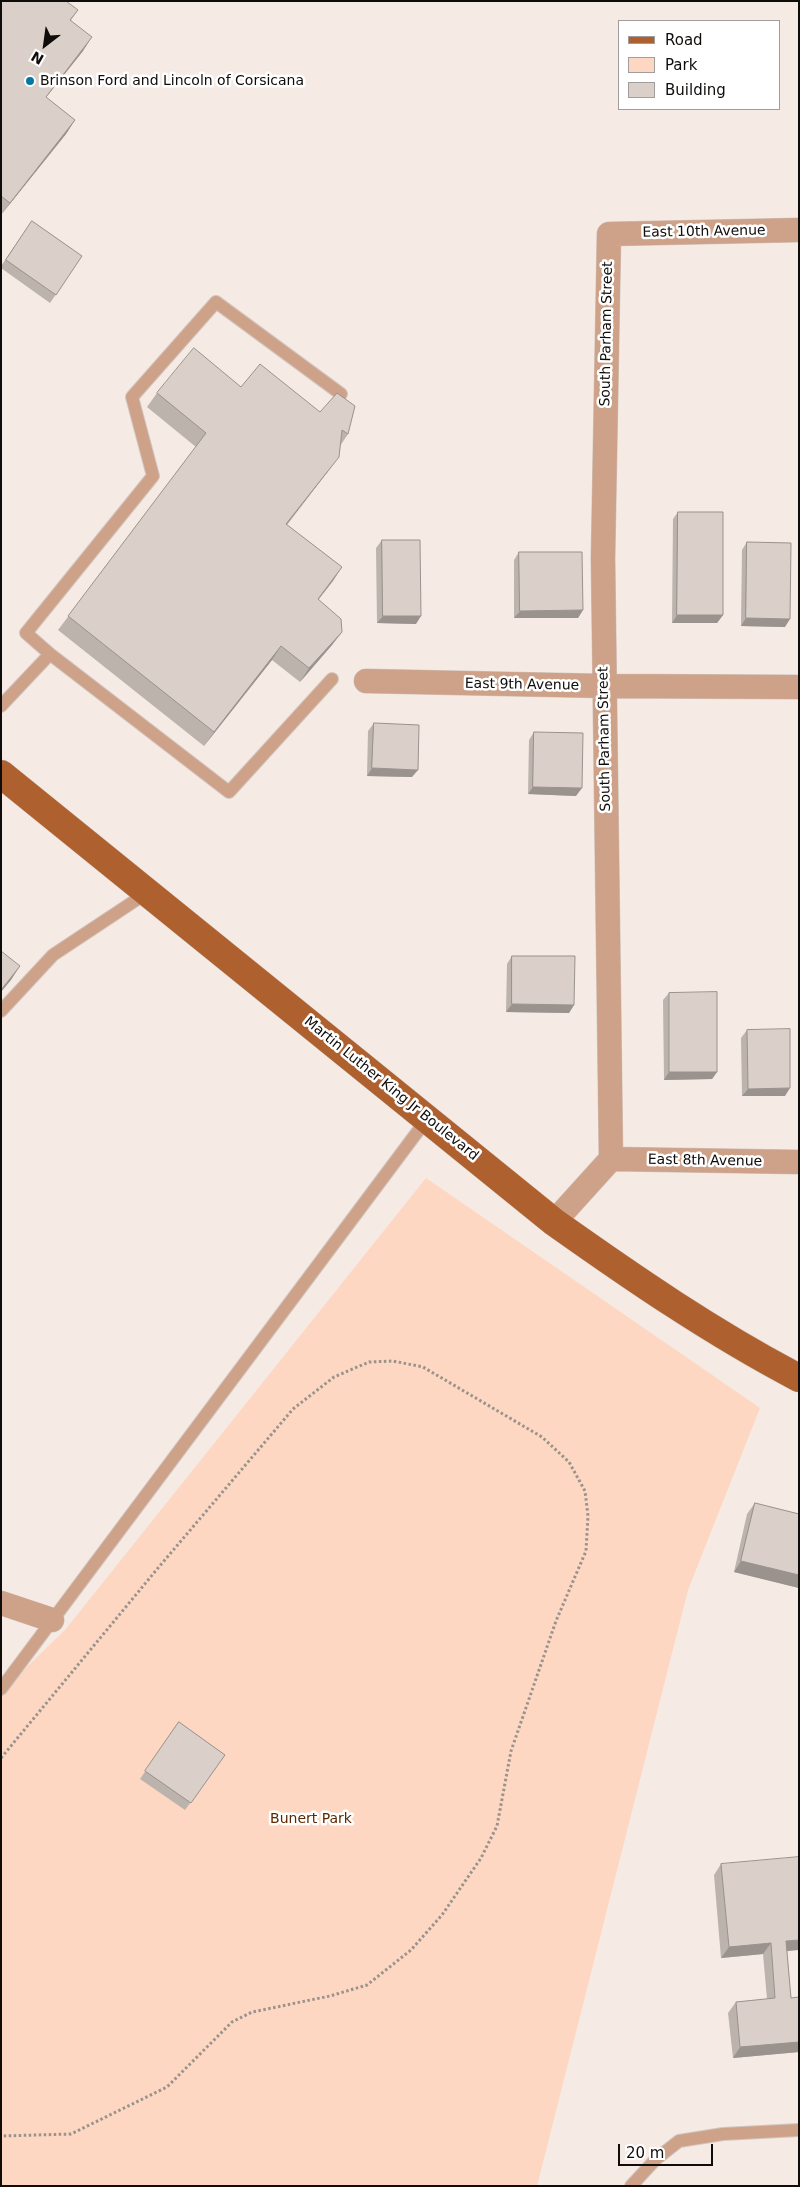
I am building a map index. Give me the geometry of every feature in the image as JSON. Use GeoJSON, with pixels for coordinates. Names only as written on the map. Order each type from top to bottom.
{"type":"FeatureCollection","features":[{"type":"Feature","properties":{"kind":"main road","name":"Martin Luther King Jr Boulevard"},"geometry":{"type":"LineString","coordinates":[[1,774],[554,1222],[622,1270],[714,1330],[799,1378]]}},
{"type":"Feature","properties":{"kind":"street","name":"East 10th Avenue"},"geometry":{"type":"LineString","coordinates":[[609,234],[799,230]]}},
{"type":"Feature","properties":{"kind":"street","name":"South Parham Street"},"geometry":{"type":"LineString","coordinates":[[609,234],[603,558],[611,1159]]}},
{"type":"Feature","properties":{"kind":"street","name":"East 9th Avenue"},"geometry":{"type":"LineString","coordinates":[[366,681],[604,686],[799,687]]}},
{"type":"Feature","properties":{"kind":"street","name":"East 8th Avenue"},"geometry":{"type":"LineString","coordinates":[[611,1159],[799,1162]]}},
{"type":"Feature","properties":{"kind":"street"},"geometry":{"type":"LineString","coordinates":[[554,1222],[611,1159]]}},
{"type":"Feature","properties":{"kind":"street"},"geometry":{"type":"LineString","coordinates":[[1,1603],[52,1620]]}},
{"type":"Feature","properties":{"kind":"lane"},"geometry":{"type":"LineString","coordinates":[[332,679],[229,792],[50,654],[26,633],[153,476],[132,397],[216,302],[341,394]]}},
{"type":"Feature","properties":{"kind":"lane"},"geometry":{"type":"LineString","coordinates":[[1,706],[50,654]]}},
{"type":"Feature","properties":{"kind":"lane"},"geometry":{"type":"LineString","coordinates":[[1,1011],[53,955],[148,892]]}},
{"type":"Feature","properties":{"kind":"lane"},"geometry":{"type":"LineString","coordinates":[[1,1689],[427,1119]]}},
{"type":"Feature","properties":{"kind":"lane"},"geometry":{"type":"LineString","coordinates":[[630,2186],[656,2159],[679,2141],[723,2134],[799,2130]]}},
{"type":"Feature","properties":{"kind":"path"},"geometry":{"type":"LineString","coordinates":[[1,1758],[158,1568],[293,1409],[334,1377],[369,1362],[394,1361],[423,1367],[542,1437],[569,1462],[585,1491],[588,1516],[586,1551],[556,1621],[511,1752],[497,1826],[480,1858],[436,1922],[411,1950],[367,1984],[330,1996],[252,2012],[232,2022],[167,2087],[71,2134],[1,2136]]}},
{"type":"Feature","properties":{"kind":"green space","name":"Bunert Park"},"geometry":{"type":"Polygon","coordinates":[[[426,1178],[760,1408],[688,1590],[537,2186],[1,2186],[1,1692],[65,1630],[426,1178]]]}},
{"type":"Feature","properties":{"kind":"building","name":"Brinson Ford and Lincoln of Corsicana"},"geometry":{"type":"Polygon","coordinates":[[[1,1],[66,1],[78,10],[70,20],[92,37],[46,97],[75,120],[10,203],[1,196],[1,1]]]}},
{"type":"Feature","properties":{"kind":"building"},"geometry":{"type":"Polygon","coordinates":[[[32,221],[82,256],[56,295],[6,260],[32,221]]]}},
{"type":"Feature","properties":{"kind":"building"},"geometry":{"type":"Polygon","coordinates":[[[194,348],[241,387],[260,364],[320,412],[337,393],[355,406],[348,434],[342,430],[339,457],[286,524],[342,567],[318,599],[341,619],[342,632],[309,668],[281,646],[214,732],[68,616],[206,433],[157,393],[194,348]]]}},
{"type":"Feature","properties":{"kind":"building"},"geometry":{"type":"Polygon","coordinates":[[[678,512],[723,512],[723,615],[677,615],[678,512]]]}},
{"type":"Feature","properties":{"kind":"building"},"geometry":{"type":"Polygon","coordinates":[[[382,540],[420,540],[421,616],[383,616],[382,540]]]}},
{"type":"Feature","properties":{"kind":"building"},"geometry":{"type":"Polygon","coordinates":[[[747,542],[791,543],[790,619],[746,618],[747,542]]]}},
{"type":"Feature","properties":{"kind":"building"},"geometry":{"type":"Polygon","coordinates":[[[519,552],[582,552],[583,610],[520,611],[519,552]]]}},
{"type":"Feature","properties":{"kind":"building"},"geometry":{"type":"Polygon","coordinates":[[[374,723],[419,725],[418,770],[372,768],[374,723]]]}},
{"type":"Feature","properties":{"kind":"building"},"geometry":{"type":"Polygon","coordinates":[[[534,732],[583,733],[582,788],[533,787],[534,732]]]}},
{"type":"Feature","properties":{"kind":"building"},"geometry":{"type":"Polygon","coordinates":[[[1,951],[20,966],[1,990],[1,951]]]}},
{"type":"Feature","properties":{"kind":"building"},"geometry":{"type":"Polygon","coordinates":[[[512,956],[575,956],[574,1005],[512,1004],[512,956]]]}},
{"type":"Feature","properties":{"kind":"building"},"geometry":{"type":"Polygon","coordinates":[[[717,992],[717,1072],[669,1072],[669,993],[717,992]]]}},
{"type":"Feature","properties":{"kind":"building"},"geometry":{"type":"Polygon","coordinates":[[[790,1029],[790,1088],[748,1089],[747,1030],[790,1029]]]}},
{"type":"Feature","properties":{"kind":"building"},"geometry":{"type":"Polygon","coordinates":[[[755,1503],[799,1514],[799,1575],[741,1561],[755,1503]]]}},
{"type":"Feature","properties":{"kind":"building"},"geometry":{"type":"Polygon","coordinates":[[[179,1722],[225,1755],[191,1803],[145,1771],[179,1722]]]}},
{"type":"Feature","properties":{"kind":"building"},"geometry":{"type":"Polygon","coordinates":[[[799,1857],[799,1940],[786,1941],[791,1998],[799,1997],[799,2042],[740,2047],[736,2002],[775,1998],[771,1943],[729,1947],[721,1864],[799,1857]]]}},
{"type":"Feature","properties":{"kind":"place","name":"Brinson Ford and Lincoln of Corsicana"},"geometry":{"type":"Point","coordinates":[30,81]}}]}
